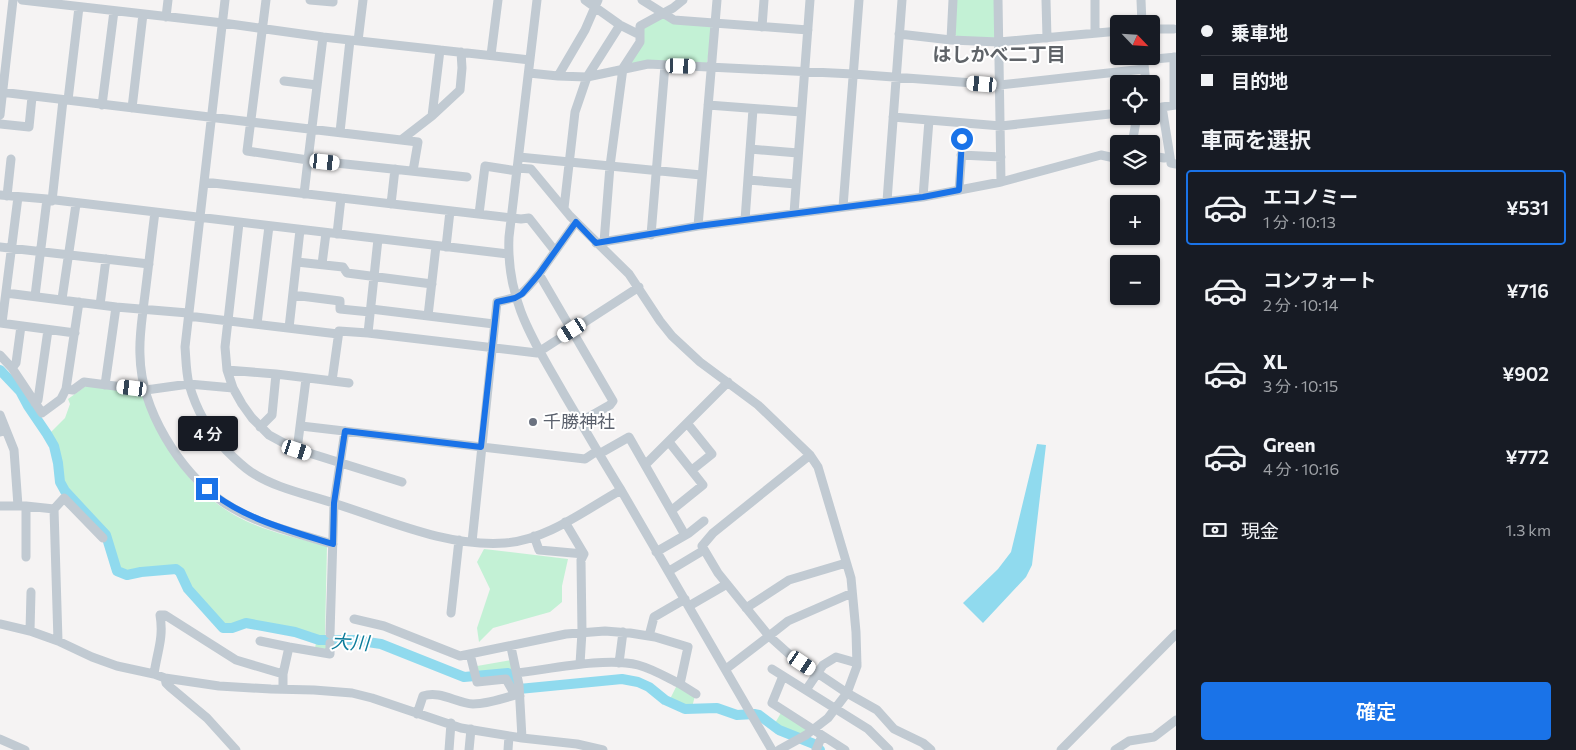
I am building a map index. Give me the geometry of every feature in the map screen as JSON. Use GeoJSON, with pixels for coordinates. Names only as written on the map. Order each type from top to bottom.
{"type":"FeatureCollection","features":[{"type":"Feature","properties":{"kind":"street"},"geometry":{"type":"LineString","coordinates":[[0,115],[13,0]]}},
{"type":"Feature","properties":{"kind":"street"},"geometry":{"type":"LineString","coordinates":[[22,0],[44,1],[322,37],[530,60]]}},
{"type":"Feature","properties":{"kind":"street"},"geometry":{"type":"LineString","coordinates":[[102,105],[110,10],[107,0]]}},
{"type":"Feature","properties":{"kind":"street"},"geometry":{"type":"LineString","coordinates":[[166,17],[168,0]]}},
{"type":"Feature","properties":{"kind":"street"},"geometry":{"type":"LineString","coordinates":[[225,0],[185,346],[189,384],[202,417],[213,435],[227,451],[251,472],[274,484],[394,523],[443,537],[472,542],[506,543],[534,536],[565,522],[621,490]]}},
{"type":"Feature","properties":{"kind":"street"},"geometry":{"type":"LineString","coordinates":[[266,0],[247,151],[308,160],[467,178]]}},
{"type":"Feature","properties":{"kind":"street"},"geometry":{"type":"LineString","coordinates":[[310,0],[333,2],[333,0]]}},
{"type":"Feature","properties":{"kind":"street"},"geometry":{"type":"LineString","coordinates":[[340,132],[354,40],[363,0]]}},
{"type":"Feature","properties":{"kind":"street"},"geometry":{"type":"LineString","coordinates":[[492,55],[498,0]]}},
{"type":"Feature","properties":{"kind":"street"},"geometry":{"type":"LineString","coordinates":[[537,0],[508,254],[515,298],[528,329],[580,422],[669,571],[772,750]]}},
{"type":"Feature","properties":{"kind":"street"},"geometry":{"type":"LineString","coordinates":[[585,0],[596,4],[620,25],[640,36]]}},
{"type":"Feature","properties":{"kind":"street"},"geometry":{"type":"LineString","coordinates":[[642,0],[674,20],[808,30]]}},
{"type":"Feature","properties":{"kind":"street"},"geometry":{"type":"LineString","coordinates":[[600,242],[623,68],[640,42],[640,26],[673,8],[683,0]]}},
{"type":"Feature","properties":{"kind":"street"},"geometry":{"type":"LineString","coordinates":[[698,226],[717,0]]}},
{"type":"Feature","properties":{"kind":"street"},"geometry":{"type":"LineString","coordinates":[[762,27],[764,0]]}},
{"type":"Feature","properties":{"kind":"street"},"geometry":{"type":"LineString","coordinates":[[794,213],[810,0]]}},
{"type":"Feature","properties":{"kind":"street"},"geometry":{"type":"LineString","coordinates":[[843,206],[859,0]]}},
{"type":"Feature","properties":{"kind":"street"},"geometry":{"type":"LineString","coordinates":[[886,201],[902,0]]}},
{"type":"Feature","properties":{"kind":"street"},"geometry":{"type":"LineString","coordinates":[[951,40],[954,0]]}},
{"type":"Feature","properties":{"kind":"street"},"geometry":{"type":"LineString","coordinates":[[998,0],[1001,182]]}},
{"type":"Feature","properties":{"kind":"street"},"geometry":{"type":"LineString","coordinates":[[1046,0],[1047,38]]}},
{"type":"Feature","properties":{"kind":"street"},"geometry":{"type":"LineString","coordinates":[[1094,0],[1095,33]]}},
{"type":"Feature","properties":{"kind":"street"},"geometry":{"type":"LineString","coordinates":[[1141,0],[1142,15]]}},
{"type":"Feature","properties":{"kind":"street"},"geometry":{"type":"LineString","coordinates":[[558,76],[585,30],[596,4]]}},
{"type":"Feature","properties":{"kind":"street"},"geometry":{"type":"LineString","coordinates":[[35,296],[80,7]]}},
{"type":"Feature","properties":{"kind":"street"},"geometry":{"type":"LineString","coordinates":[[132,108],[143,14]]}},
{"type":"Feature","properties":{"kind":"street"},"geometry":{"type":"LineString","coordinates":[[564,208],[575,112],[587,77],[620,25]]}},
{"type":"Feature","properties":{"kind":"street"},"geometry":{"type":"LineString","coordinates":[[1160,29],[1174,29]]}},
{"type":"Feature","properties":{"kind":"street"},"geometry":{"type":"LineString","coordinates":[[899,34],[951,40],[999,42],[1110,32]]}},
{"type":"Feature","properties":{"kind":"street"},"geometry":{"type":"LineString","coordinates":[[304,194],[322,37]]}},
{"type":"Feature","properties":{"kind":"street"},"geometry":{"type":"LineString","coordinates":[[432,116],[440,50]]}},
{"type":"Feature","properties":{"kind":"street"},"geometry":{"type":"LineString","coordinates":[[401,140],[432,116],[460,90],[462,52]]}},
{"type":"Feature","properties":{"kind":"street"},"geometry":{"type":"LineString","coordinates":[[1160,59],[1175,57],[1175,105],[1162,107],[1171,163],[1176,164]]}},
{"type":"Feature","properties":{"kind":"street"},"geometry":{"type":"LineString","coordinates":[[528,73],[587,77],[648,64],[804,71],[1000,85],[1125,65]]}},
{"type":"Feature","properties":{"kind":"street"},"geometry":{"type":"LineString","coordinates":[[651,235],[665,65]]}},
{"type":"Feature","properties":{"kind":"street"},"geometry":{"type":"LineString","coordinates":[[284,81],[317,85]]}},
{"type":"Feature","properties":{"kind":"street"},"geometry":{"type":"LineString","coordinates":[[1,93],[418,142],[413,172]]}},
{"type":"Feature","properties":{"kind":"street"},"geometry":{"type":"LineString","coordinates":[[0,124],[29,127],[32,97]]}},
{"type":"Feature","properties":{"kind":"street"},"geometry":{"type":"LineString","coordinates":[[708,105],[801,112]]}},
{"type":"Feature","properties":{"kind":"street"},"geometry":{"type":"LineString","coordinates":[[745,220],[753,109]]}},
{"type":"Feature","properties":{"kind":"street"},"geometry":{"type":"LineString","coordinates":[[893,117],[1001,126],[1110,114]]}},
{"type":"Feature","properties":{"kind":"street"},"geometry":{"type":"LineString","coordinates":[[923,197],[929,120]]}},
{"type":"Feature","properties":{"kind":"street"},"geometry":{"type":"LineString","coordinates":[[959,190],[964,124]]}},
{"type":"Feature","properties":{"kind":"street"},"geometry":{"type":"LineString","coordinates":[[1166,134],[1176,135]]}},
{"type":"Feature","properties":{"kind":"street"},"geometry":{"type":"LineString","coordinates":[[750,149],[798,153]]}},
{"type":"Feature","properties":{"kind":"street"},"geometry":{"type":"LineString","coordinates":[[961,154],[1001,157]]}},
{"type":"Feature","properties":{"kind":"street"},"geometry":{"type":"LineString","coordinates":[[600,242],[698,226],[923,197],[1001,182],[1101,155],[1110,157]]}},
{"type":"Feature","properties":{"kind":"street"},"geometry":{"type":"LineString","coordinates":[[519,157],[701,175]]}},
{"type":"Feature","properties":{"kind":"street"},"geometry":{"type":"LineString","coordinates":[[1160,157],[1164,158]]}},
{"type":"Feature","properties":{"kind":"street"},"geometry":{"type":"LineString","coordinates":[[11,159],[4,196],[508,254]]}},
{"type":"Feature","properties":{"kind":"street"},"geometry":{"type":"LineString","coordinates":[[479,214],[485,166],[517,170],[531,169],[576,222],[600,242],[638,287],[650,307],[672,336],[700,362],[758,405],[810,455],[818,467],[851,578],[856,672],[848,693],[836,709],[806,735],[780,750]]}},
{"type":"Feature","properties":{"kind":"street"},"geometry":{"type":"LineString","coordinates":[[391,204],[395,169]]}},
{"type":"Feature","properties":{"kind":"street"},"geometry":{"type":"LineString","coordinates":[[748,180],[796,184]]}},
{"type":"Feature","properties":{"kind":"street"},"geometry":{"type":"LineString","coordinates":[[204,182],[511,218],[529,218],[555,251]]}},
{"type":"Feature","properties":{"kind":"street"},"geometry":{"type":"LineString","coordinates":[[18,197],[1,323],[75,333]]}},
{"type":"Feature","properties":{"kind":"street"},"geometry":{"type":"LineString","coordinates":[[337,234],[341,198]]}},
{"type":"Feature","properties":{"kind":"street"},"geometry":{"type":"LineString","coordinates":[[62,299],[76,204]]}},
{"type":"Feature","properties":{"kind":"street"},"geometry":{"type":"LineString","coordinates":[[446,247],[450,211]]}},
{"type":"Feature","properties":{"kind":"street"},"geometry":{"type":"LineString","coordinates":[[155,212],[140,334],[140,358],[146,390],[166,441],[181,462],[207,489],[224,503],[269,524],[333,544]]}},
{"type":"Feature","properties":{"kind":"street"},"geometry":{"type":"LineString","coordinates":[[239,222],[225,347],[227,370],[233,388],[242,404],[260,426],[281,442],[297,450],[402,482]]}},
{"type":"Feature","properties":{"kind":"street"},"geometry":{"type":"LineString","coordinates":[[472,542],[497,302],[515,298],[522,294],[539,274],[576,222]]}},
{"type":"Feature","properties":{"kind":"street"},"geometry":{"type":"LineString","coordinates":[[257,324],[269,226]]}},
{"type":"Feature","properties":{"kind":"street"},"geometry":{"type":"LineString","coordinates":[[289,328],[300,230]]}},
{"type":"Feature","properties":{"kind":"street"},"geometry":{"type":"LineString","coordinates":[[322,264],[326,233]]}},
{"type":"Feature","properties":{"kind":"street"},"geometry":{"type":"LineString","coordinates":[[368,333],[378,239]]}},
{"type":"Feature","properties":{"kind":"street"},"geometry":{"type":"LineString","coordinates":[[428,316],[436,246]]}},
{"type":"Feature","properties":{"kind":"street"},"geometry":{"type":"LineString","coordinates":[[0,247],[149,264]]}},
{"type":"Feature","properties":{"kind":"street"},"geometry":{"type":"LineString","coordinates":[[100,305],[106,259]]}},
{"type":"Feature","properties":{"kind":"street"},"geometry":{"type":"LineString","coordinates":[[297,262],[342,268],[347,273],[432,284]]}},
{"type":"Feature","properties":{"kind":"street"},"geometry":{"type":"LineString","coordinates":[[539,274],[613,401],[610,405],[580,422]]}},
{"type":"Feature","properties":{"kind":"street"},"geometry":{"type":"LineString","coordinates":[[6,293],[116,307],[144,308],[228,321],[338,334],[339,331],[368,333],[537,353],[638,287]]}},
{"type":"Feature","properties":{"kind":"street"},"geometry":{"type":"LineString","coordinates":[[293,294],[340,301],[340,309],[428,316],[494,324]]}},
{"type":"Feature","properties":{"kind":"street"},"geometry":{"type":"LineString","coordinates":[[0,355],[12,368],[42,413],[61,399],[66,389],[79,302]]}},
{"type":"Feature","properties":{"kind":"street"},"geometry":{"type":"LineString","coordinates":[[105,385],[116,307]]}},
{"type":"Feature","properties":{"kind":"street"},"geometry":{"type":"LineString","coordinates":[[12,368],[16,362],[20,326]]}},
{"type":"Feature","properties":{"kind":"street"},"geometry":{"type":"LineString","coordinates":[[35,403],[38,400],[48,330]]}},
{"type":"Feature","properties":{"kind":"street"},"geometry":{"type":"LineString","coordinates":[[332,381],[338,334]]}},
{"type":"Feature","properties":{"kind":"street"},"geometry":{"type":"LineString","coordinates":[[227,370],[349,383]]}},
{"type":"Feature","properties":{"kind":"street"},"geometry":{"type":"LineString","coordinates":[[260,426],[272,415],[276,374]]}},
{"type":"Feature","properties":{"kind":"street"},"geometry":{"type":"LineString","coordinates":[[297,450],[306,379]]}},
{"type":"Feature","properties":{"kind":"street"},"geometry":{"type":"LineString","coordinates":[[66,389],[73,390],[84,382],[146,390],[189,384],[233,388]]}},
{"type":"Feature","properties":{"kind":"street"},"geometry":{"type":"LineString","coordinates":[[645,465],[728,382]]}},
{"type":"Feature","properties":{"kind":"street"},"geometry":{"type":"LineString","coordinates":[[0,415],[3,431],[14,450],[22,506],[26,557]]}},
{"type":"Feature","properties":{"kind":"street"},"geometry":{"type":"LineString","coordinates":[[687,423],[712,454],[692,470]]}},
{"type":"Feature","properties":{"kind":"street"},"geometry":{"type":"LineString","coordinates":[[301,426],[585,459],[629,437],[685,535]]}},
{"type":"Feature","properties":{"kind":"street"},"geometry":{"type":"LineString","coordinates":[[260,641],[330,654],[334,503],[345,431]]}},
{"type":"Feature","properties":{"kind":"street"},"geometry":{"type":"LineString","coordinates":[[669,442],[703,484],[672,510]]}},
{"type":"Feature","properties":{"kind":"street"},"geometry":{"type":"LineString","coordinates":[[810,455],[713,534],[702,546],[727,584],[746,608],[769,636],[789,654],[877,710],[894,729],[923,743],[931,750]]}},
{"type":"Feature","properties":{"kind":"street"},"geometry":{"type":"LineString","coordinates":[[58,641],[54,509],[64,498],[103,538]]}},
{"type":"Feature","properties":{"kind":"street"},"geometry":{"type":"LineString","coordinates":[[0,506],[54,509]]}},
{"type":"Feature","properties":{"kind":"street"},"geometry":{"type":"LineString","coordinates":[[656,552],[704,521]]}},
{"type":"Feature","properties":{"kind":"street"},"geometry":{"type":"LineString","coordinates":[[565,522],[584,554]]}},
{"type":"Feature","properties":{"kind":"street"},"geometry":{"type":"LineString","coordinates":[[534,536],[539,550],[584,554]]}},
{"type":"Feature","properties":{"kind":"street"},"geometry":{"type":"LineString","coordinates":[[451,613],[460,540]]}},
{"type":"Feature","properties":{"kind":"street"},"geometry":{"type":"LineString","coordinates":[[669,571],[704,550]]}},
{"type":"Feature","properties":{"kind":"street"},"geometry":{"type":"LineString","coordinates":[[580,664],[582,632],[581,560],[584,554]]}},
{"type":"Feature","properties":{"kind":"street"},"geometry":{"type":"LineString","coordinates":[[746,608],[789,580],[846,563]]}},
{"type":"Feature","properties":{"kind":"street"},"geometry":{"type":"LineString","coordinates":[[649,636],[654,617],[727,584]]}},
{"type":"Feature","properties":{"kind":"street"},"geometry":{"type":"LineString","coordinates":[[30,631],[31,592]]}},
{"type":"Feature","properties":{"kind":"street"},"geometry":{"type":"LineString","coordinates":[[726,669],[788,621],[852,593]]}},
{"type":"Feature","properties":{"kind":"street"},"geometry":{"type":"LineString","coordinates":[[154,674],[161,644],[162,627],[160,615],[165,615],[236,660],[283,674]]}},
{"type":"Feature","properties":{"kind":"street"},"geometry":{"type":"LineString","coordinates":[[354,619],[384,626],[460,656],[582,632],[623,632],[649,636],[688,647],[680,684]]}},
{"type":"Feature","properties":{"kind":"street"},"geometry":{"type":"LineString","coordinates":[[0,624],[30,631],[58,641],[105,662],[165,678],[219,686],[352,693],[435,720],[471,729],[522,738],[577,744],[603,750]]}},
{"type":"Feature","properties":{"kind":"street"},"geometry":{"type":"LineString","coordinates":[[619,663],[623,632]]}},
{"type":"Feature","properties":{"kind":"street"},"geometry":{"type":"LineString","coordinates":[[1061,750],[1176,634]]}},
{"type":"Feature","properties":{"kind":"street"},"geometry":{"type":"LineString","coordinates":[[283,690],[283,674],[289,646]]}},
{"type":"Feature","properties":{"kind":"street"},"geometry":{"type":"LineString","coordinates":[[511,646],[519,685],[518,696],[522,738]]}},
{"type":"Feature","properties":{"kind":"street"},"geometry":{"type":"LineString","coordinates":[[470,654],[476,682],[506,679],[518,696]]}},
{"type":"Feature","properties":{"kind":"street"},"geometry":{"type":"LineString","coordinates":[[806,690],[823,666],[836,657],[857,663]]}},
{"type":"Feature","properties":{"kind":"street"},"geometry":{"type":"LineString","coordinates":[[517,673],[580,664],[635,664],[648,668],[696,694]]}},
{"type":"Feature","properties":{"kind":"street"},"geometry":{"type":"LineString","coordinates":[[772,669],[868,729],[889,750]]}},
{"type":"Feature","properties":{"kind":"street"},"geometry":{"type":"LineString","coordinates":[[783,676],[772,703],[806,735],[821,738],[845,750]]}},
{"type":"Feature","properties":{"kind":"street"},"geometry":{"type":"LineString","coordinates":[[165,678],[166,683],[207,718],[236,750]]}},
{"type":"Feature","properties":{"kind":"street"},"geometry":{"type":"LineString","coordinates":[[417,714],[423,696],[428,695],[435,694],[475,704],[518,696]]}},
{"type":"Feature","properties":{"kind":"street"},"geometry":{"type":"LineString","coordinates":[[1116,750],[1129,740],[1154,737],[1176,721]]}},
{"type":"Feature","properties":{"kind":"street"},"geometry":{"type":"LineString","coordinates":[[449,750],[451,724]]}},
{"type":"Feature","properties":{"kind":"street"},"geometry":{"type":"LineString","coordinates":[[469,750],[471,729]]}},
{"type":"Feature","properties":{"kind":"street"},"geometry":{"type":"LineString","coordinates":[[508,750],[509,736]]}},
{"type":"Feature","properties":{"kind":"street"},"geometry":{"type":"LineString","coordinates":[[816,750],[821,738]]}},
{"type":"Feature","properties":{"kind":"street"},"geometry":{"type":"LineString","coordinates":[[0,739],[25,750]]}},
{"type":"Feature","properties":{"kind":"green space"},"geometry":{"type":"Polygon","coordinates":[[[956,0],[996,0],[997,38],[958,37],[954,34],[956,0]]]}},
{"type":"Feature","properties":{"kind":"green space"},"geometry":{"type":"Polygon","coordinates":[[[662,17],[710,26],[712,28],[707,64],[631,64],[642,27],[662,17]]]}},
{"type":"Feature","properties":{"kind":"green space"},"geometry":{"type":"Polygon","coordinates":[[[86,386],[143,393],[159,432],[181,468],[195,484],[227,511],[266,529],[327,546],[325,635],[328,636],[326,650],[315,648],[317,638],[313,633],[247,621],[228,626],[222,625],[193,592],[178,568],[143,570],[126,574],[118,570],[107,535],[67,491],[62,481],[55,446],[49,434],[65,418],[70,404],[68,399],[86,386]]]}},
{"type":"Feature","properties":{"kind":"green space"},"geometry":{"type":"Polygon","coordinates":[[[484,549],[568,559],[562,586],[562,602],[550,612],[493,628],[479,642],[477,628],[490,589],[477,562],[484,549]]]}},
{"type":"Feature","properties":{"kind":"green space"},"geometry":{"type":"Polygon","coordinates":[[[512,660],[516,681],[509,672],[479,674],[477,666],[512,660]]]}},
{"type":"Feature","properties":{"kind":"green space"},"geometry":{"type":"Polygon","coordinates":[[[677,685],[695,696],[692,707],[670,699],[677,685]]]}},
{"type":"Feature","properties":{"kind":"green space"},"geometry":{"type":"Polygon","coordinates":[[[782,711],[806,727],[807,732],[799,737],[774,725],[782,711]]]}},
{"type":"Feature","properties":{"kind":"water"},"geometry":{"type":"Polygon","coordinates":[[[1037,444],[1046,445],[1032,565],[1026,577],[983,623],[963,603],[998,569],[1011,552],[1037,444]]]}},
{"type":"Feature","properties":{"kind":"waterway","name":"大川"},"geometry":{"type":"LineString","coordinates":[[0,370],[20,391],[54,446],[60,482],[65,491],[106,535],[117,571],[127,575],[176,569],[180,572],[188,589],[223,628],[232,628],[246,623],[295,632],[319,640],[354,640],[381,644],[464,677],[508,673],[516,689],[622,679],[638,682],[649,687],[665,700],[685,709],[717,708],[737,715],[759,715],[779,730],[814,744],[820,750]]}},
{"type":"Feature","properties":{"kind":"place","name":"千勝神社"},"geometry":{"type":"Point","coordinates":[533,422]}},
{"type":"Feature","properties":{"kind":"district","name":"はしかべ二丁目"},"geometry":{"type":"Point","coordinates":[999,54]}},
{"type":"Feature","properties":{"kind":"route"},"geometry":{"type":"LineString","coordinates":[[207,489],[224,503],[245,514],[269,524],[333,544],[334,503],[345,431],[481,447],[497,302],[515,298],[522,294],[539,274],[576,222],[596,243],[698,226],[923,197],[959,190],[962,139]]}}]}
